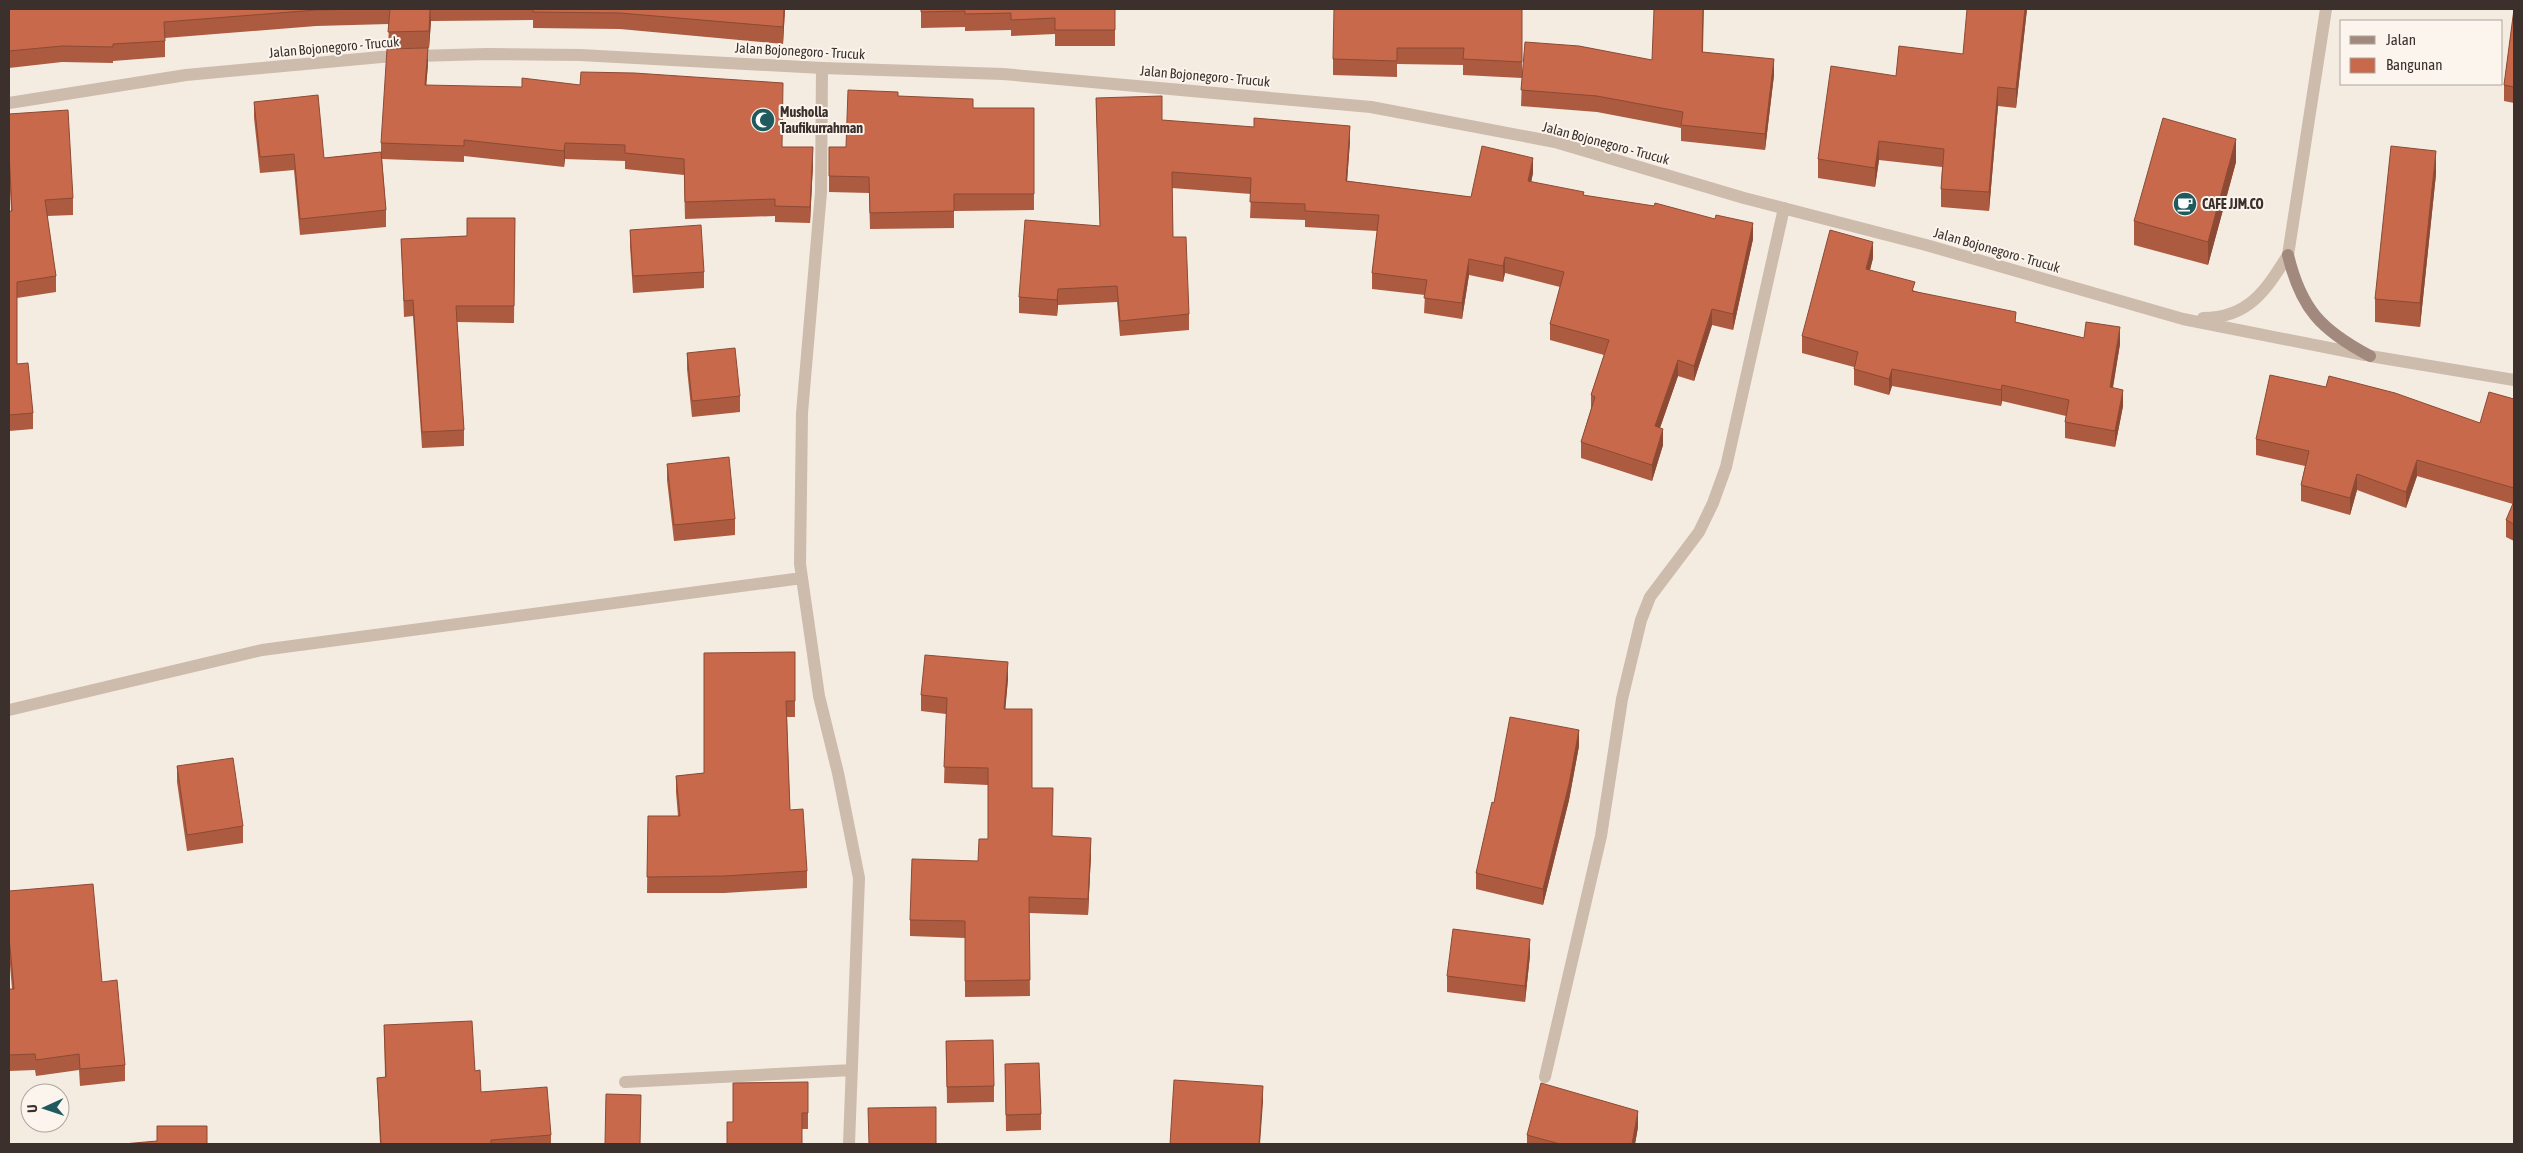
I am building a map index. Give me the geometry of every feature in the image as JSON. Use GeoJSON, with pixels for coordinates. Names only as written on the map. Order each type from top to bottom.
{"type":"FeatureCollection","features":[{"type":"Feature","properties":{"kind":"main road"},"geometry":{"type":"LineString","coordinates":[[2288,255],[2302,298],[2314,317],[2330,333],[2370,356]]}},
{"type":"Feature","properties":{"kind":"street"},"geometry":{"type":"LineString","coordinates":[[2183,318],[2215,318],[2239,312],[2266,288],[2288,255],[2326,9]]}},
{"type":"Feature","properties":{"kind":"street","name":"Jalan Bojonegoro - Trucuk"},"geometry":{"type":"LineString","coordinates":[[9,103],[186,74],[381,57],[580,54],[822,68],[1004,74],[1371,107],[1555,142],[1784,208],[2183,318],[2370,356],[2514,380]]}},
{"type":"Feature","properties":{"kind":"street"},"geometry":{"type":"LineString","coordinates":[[822,68],[821,192],[802,413],[800,564],[819,696],[838,773],[859,878],[850,1144]]}},
{"type":"Feature","properties":{"kind":"street"},"geometry":{"type":"LineString","coordinates":[[1545,1077],[1601,836],[1622,699],[1641,620],[1650,597],[1699,532],[1713,503],[1726,467],[1784,208]]}},
{"type":"Feature","properties":{"kind":"street"},"geometry":{"type":"LineString","coordinates":[[9,710],[262,650],[802,578]]}},
{"type":"Feature","properties":{"kind":"street"},"geometry":{"type":"LineString","coordinates":[[625,1082],[852,1070]]}},
{"type":"Feature","properties":{"kind":"building"},"geometry":{"type":"Polygon","coordinates":[[[9,9],[363,9],[316,10],[164,22],[165,41],[113,44],[113,47],[62,46],[9,51],[9,9]]]}},
{"type":"Feature","properties":{"kind":"building"},"geometry":{"type":"Polygon","coordinates":[[[390,9],[430,9],[429,31],[388,32],[390,9]]]}},
{"type":"Feature","properties":{"kind":"building"},"geometry":{"type":"Polygon","coordinates":[[[533,9],[784,9],[783,27],[620,13],[533,12],[533,9]]]}},
{"type":"Feature","properties":{"kind":"building"},"geometry":{"type":"Polygon","coordinates":[[[921,9],[1115,9],[1115,30],[1055,30],[1055,18],[1011,20],[1011,13],[965,14],[965,11],[921,12],[921,9]]]}},
{"type":"Feature","properties":{"kind":"building"},"geometry":{"type":"Polygon","coordinates":[[[1334,9],[1522,9],[1522,62],[1463,59],[1464,48],[1397,48],[1397,61],[1333,59],[1334,9]]]}},
{"type":"Feature","properties":{"kind":"building"},"geometry":{"type":"Polygon","coordinates":[[[1654,9],[1703,9],[1702,52],[1774,59],[1765,134],[1681,125],[1683,112],[1597,96],[1521,90],[1525,42],[1579,46],[1652,60],[1654,9]]]}},
{"type":"Feature","properties":{"kind":"building"},"geometry":{"type":"Polygon","coordinates":[[[1967,9],[2025,9],[2016,89],[1998,87],[1989,192],[1941,189],[1944,149],[1879,141],[1875,168],[1818,159],[1831,66],[1896,76],[1899,46],[1963,54],[1967,9]]]}},
{"type":"Feature","properties":{"kind":"building"},"geometry":{"type":"Polygon","coordinates":[[[2514,9],[2514,87],[2504,85],[2514,9]]]}},
{"type":"Feature","properties":{"kind":"building"},"geometry":{"type":"Polygon","coordinates":[[[428,48],[425,85],[522,87],[522,78],[580,85],[581,72],[634,73],[783,83],[782,147],[813,147],[810,207],[775,206],[775,199],[685,202],[684,159],[625,153],[625,145],[565,143],[564,151],[464,140],[464,146],[381,143],[387,49],[428,48]]]}},
{"type":"Feature","properties":{"kind":"building"},"geometry":{"type":"Polygon","coordinates":[[[848,90],[898,92],[898,96],[973,99],[973,108],[1034,108],[1034,194],[954,194],[954,211],[870,213],[869,177],[829,176],[829,147],[846,147],[848,90]]]}},
{"type":"Feature","properties":{"kind":"building"},"geometry":{"type":"Polygon","coordinates":[[[318,95],[324,158],[381,152],[386,210],[300,219],[294,154],[260,157],[254,102],[318,95]]]}},
{"type":"Feature","properties":{"kind":"building"},"geometry":{"type":"Polygon","coordinates":[[[1162,96],[1162,120],[1254,127],[1254,118],[1350,126],[1346,181],[1471,197],[1482,146],[1533,158],[1528,181],[1584,192],[1583,195],[1654,206],[1655,203],[1715,219],[1716,215],[1753,223],[1733,314],[1712,309],[1694,366],[1678,360],[1655,426],[1663,429],[1652,465],[1581,442],[1595,397],[1591,395],[1609,340],[1550,324],[1564,272],[1505,257],[1503,266],[1469,259],[1462,303],[1424,298],[1427,280],[1372,273],[1379,215],[1305,211],[1305,204],[1250,202],[1251,178],[1172,172],[1173,237],[1186,237],[1189,314],[1120,321],[1117,286],[1058,289],[1057,300],[1019,297],[1025,220],[1100,226],[1096,98],[1162,96]]]}},
{"type":"Feature","properties":{"kind":"building"},"geometry":{"type":"Polygon","coordinates":[[[68,110],[73,198],[45,200],[56,276],[17,282],[17,364],[28,363],[33,413],[9,415],[9,211],[12,211],[9,114],[68,110]]]}},
{"type":"Feature","properties":{"kind":"building","name":"CAFE JJM.CO"},"geometry":{"type":"Polygon","coordinates":[[[2163,118],[2236,139],[2208,242],[2134,221],[2163,118]]]}},
{"type":"Feature","properties":{"kind":"building"},"geometry":{"type":"Polygon","coordinates":[[[2391,146],[2436,151],[2420,303],[2375,299],[2391,146]]]}},
{"type":"Feature","properties":{"kind":"building"},"geometry":{"type":"Polygon","coordinates":[[[467,218],[515,218],[514,306],[456,306],[464,430],[422,432],[413,300],[404,301],[401,239],[467,236],[467,218]]]}},
{"type":"Feature","properties":{"kind":"building"},"geometry":{"type":"Polygon","coordinates":[[[701,225],[704,272],[633,276],[630,230],[701,225]]]}},
{"type":"Feature","properties":{"kind":"building"},"geometry":{"type":"Polygon","coordinates":[[[1830,230],[1873,242],[1866,269],[1915,282],[1912,291],[2016,312],[2015,322],[2084,338],[2086,322],[2120,327],[2110,387],[2123,390],[2115,431],[2065,422],[2069,400],[2002,385],[2001,390],[1892,369],[1889,379],[1854,369],[1858,352],[1802,336],[1830,230]]]}},
{"type":"Feature","properties":{"kind":"building"},"geometry":{"type":"Polygon","coordinates":[[[735,348],[740,396],[692,401],[687,353],[735,348]]]}},
{"type":"Feature","properties":{"kind":"building"},"geometry":{"type":"Polygon","coordinates":[[[2270,375],[2326,387],[2329,376],[2395,393],[2480,423],[2489,392],[2514,399],[2514,488],[2417,460],[2406,492],[2357,474],[2350,498],[2301,485],[2309,451],[2256,439],[2270,375]]]}},
{"type":"Feature","properties":{"kind":"building"},"geometry":{"type":"Polygon","coordinates":[[[729,457],[735,519],[674,525],[667,464],[729,457]]]}},
{"type":"Feature","properties":{"kind":"building"},"geometry":{"type":"Polygon","coordinates":[[[2514,501],[2514,524],[2506,520],[2514,501]]]}},
{"type":"Feature","properties":{"kind":"building"},"geometry":{"type":"Polygon","coordinates":[[[795,652],[795,701],[786,701],[790,810],[803,809],[807,871],[724,876],[647,877],[648,816],[680,816],[676,776],[704,773],[704,653],[795,652]]]}},
{"type":"Feature","properties":{"kind":"building"},"geometry":{"type":"Polygon","coordinates":[[[925,655],[1008,662],[1004,709],[1032,709],[1032,788],[1053,788],[1052,836],[1091,838],[1088,899],[1029,897],[1030,980],[965,981],[965,921],[910,920],[912,859],[978,861],[979,839],[988,839],[988,768],[944,767],[947,698],[921,695],[925,655]]]}},
{"type":"Feature","properties":{"kind":"building"},"geometry":{"type":"Polygon","coordinates":[[[1510,717],[1579,730],[1569,784],[1543,889],[1476,873],[1492,802],[1494,803],[1510,717]]]}},
{"type":"Feature","properties":{"kind":"building"},"geometry":{"type":"Polygon","coordinates":[[[233,758],[243,826],[187,835],[177,766],[233,758]]]}},
{"type":"Feature","properties":{"kind":"building"},"geometry":{"type":"Polygon","coordinates":[[[93,884],[102,982],[117,980],[125,1065],[80,1069],[79,1054],[36,1060],[35,1054],[9,1055],[9,989],[14,989],[9,937],[9,891],[93,884]]]}},
{"type":"Feature","properties":{"kind":"building"},"geometry":{"type":"Polygon","coordinates":[[[1453,929],[1530,939],[1525,986],[1447,976],[1453,929]]]}},
{"type":"Feature","properties":{"kind":"building"},"geometry":{"type":"Polygon","coordinates":[[[472,1021],[475,1071],[480,1070],[481,1092],[547,1087],[551,1135],[491,1140],[491,1144],[381,1144],[377,1078],[386,1077],[384,1025],[472,1021]]]}},
{"type":"Feature","properties":{"kind":"building"},"geometry":{"type":"Polygon","coordinates":[[[993,1040],[994,1086],[947,1087],[946,1041],[993,1040]]]}},
{"type":"Feature","properties":{"kind":"building"},"geometry":{"type":"Polygon","coordinates":[[[1039,1063],[1041,1114],[1006,1115],[1005,1064],[1039,1063]]]}},
{"type":"Feature","properties":{"kind":"building"},"geometry":{"type":"Polygon","coordinates":[[[1174,1080],[1263,1086],[1259,1144],[1170,1144],[1174,1080]]]}},
{"type":"Feature","properties":{"kind":"building"},"geometry":{"type":"Polygon","coordinates":[[[808,1082],[808,1113],[802,1113],[802,1144],[727,1144],[727,1122],[733,1122],[733,1083],[808,1082]]]}},
{"type":"Feature","properties":{"kind":"building"},"geometry":{"type":"Polygon","coordinates":[[[1541,1083],[1638,1111],[1632,1144],[1560,1144],[1527,1135],[1541,1083]]]}},
{"type":"Feature","properties":{"kind":"building"},"geometry":{"type":"Polygon","coordinates":[[[606,1094],[641,1095],[640,1144],[605,1144],[606,1094]]]}},
{"type":"Feature","properties":{"kind":"building"},"geometry":{"type":"Polygon","coordinates":[[[936,1107],[936,1144],[869,1144],[868,1108],[936,1107]]]}},
{"type":"Feature","properties":{"kind":"building"},"geometry":{"type":"Polygon","coordinates":[[[157,1126],[207,1126],[207,1144],[123,1144],[157,1141],[157,1126]]]}},
{"type":"Feature","properties":{"kind":"place","name":"Musholla Taufikurrahman"},"geometry":{"type":"Point","coordinates":[763,120]}},
{"type":"Feature","properties":{"kind":"place","name":"CAFE JJM.CO"},"geometry":{"type":"Point","coordinates":[2185,204]}}]}
